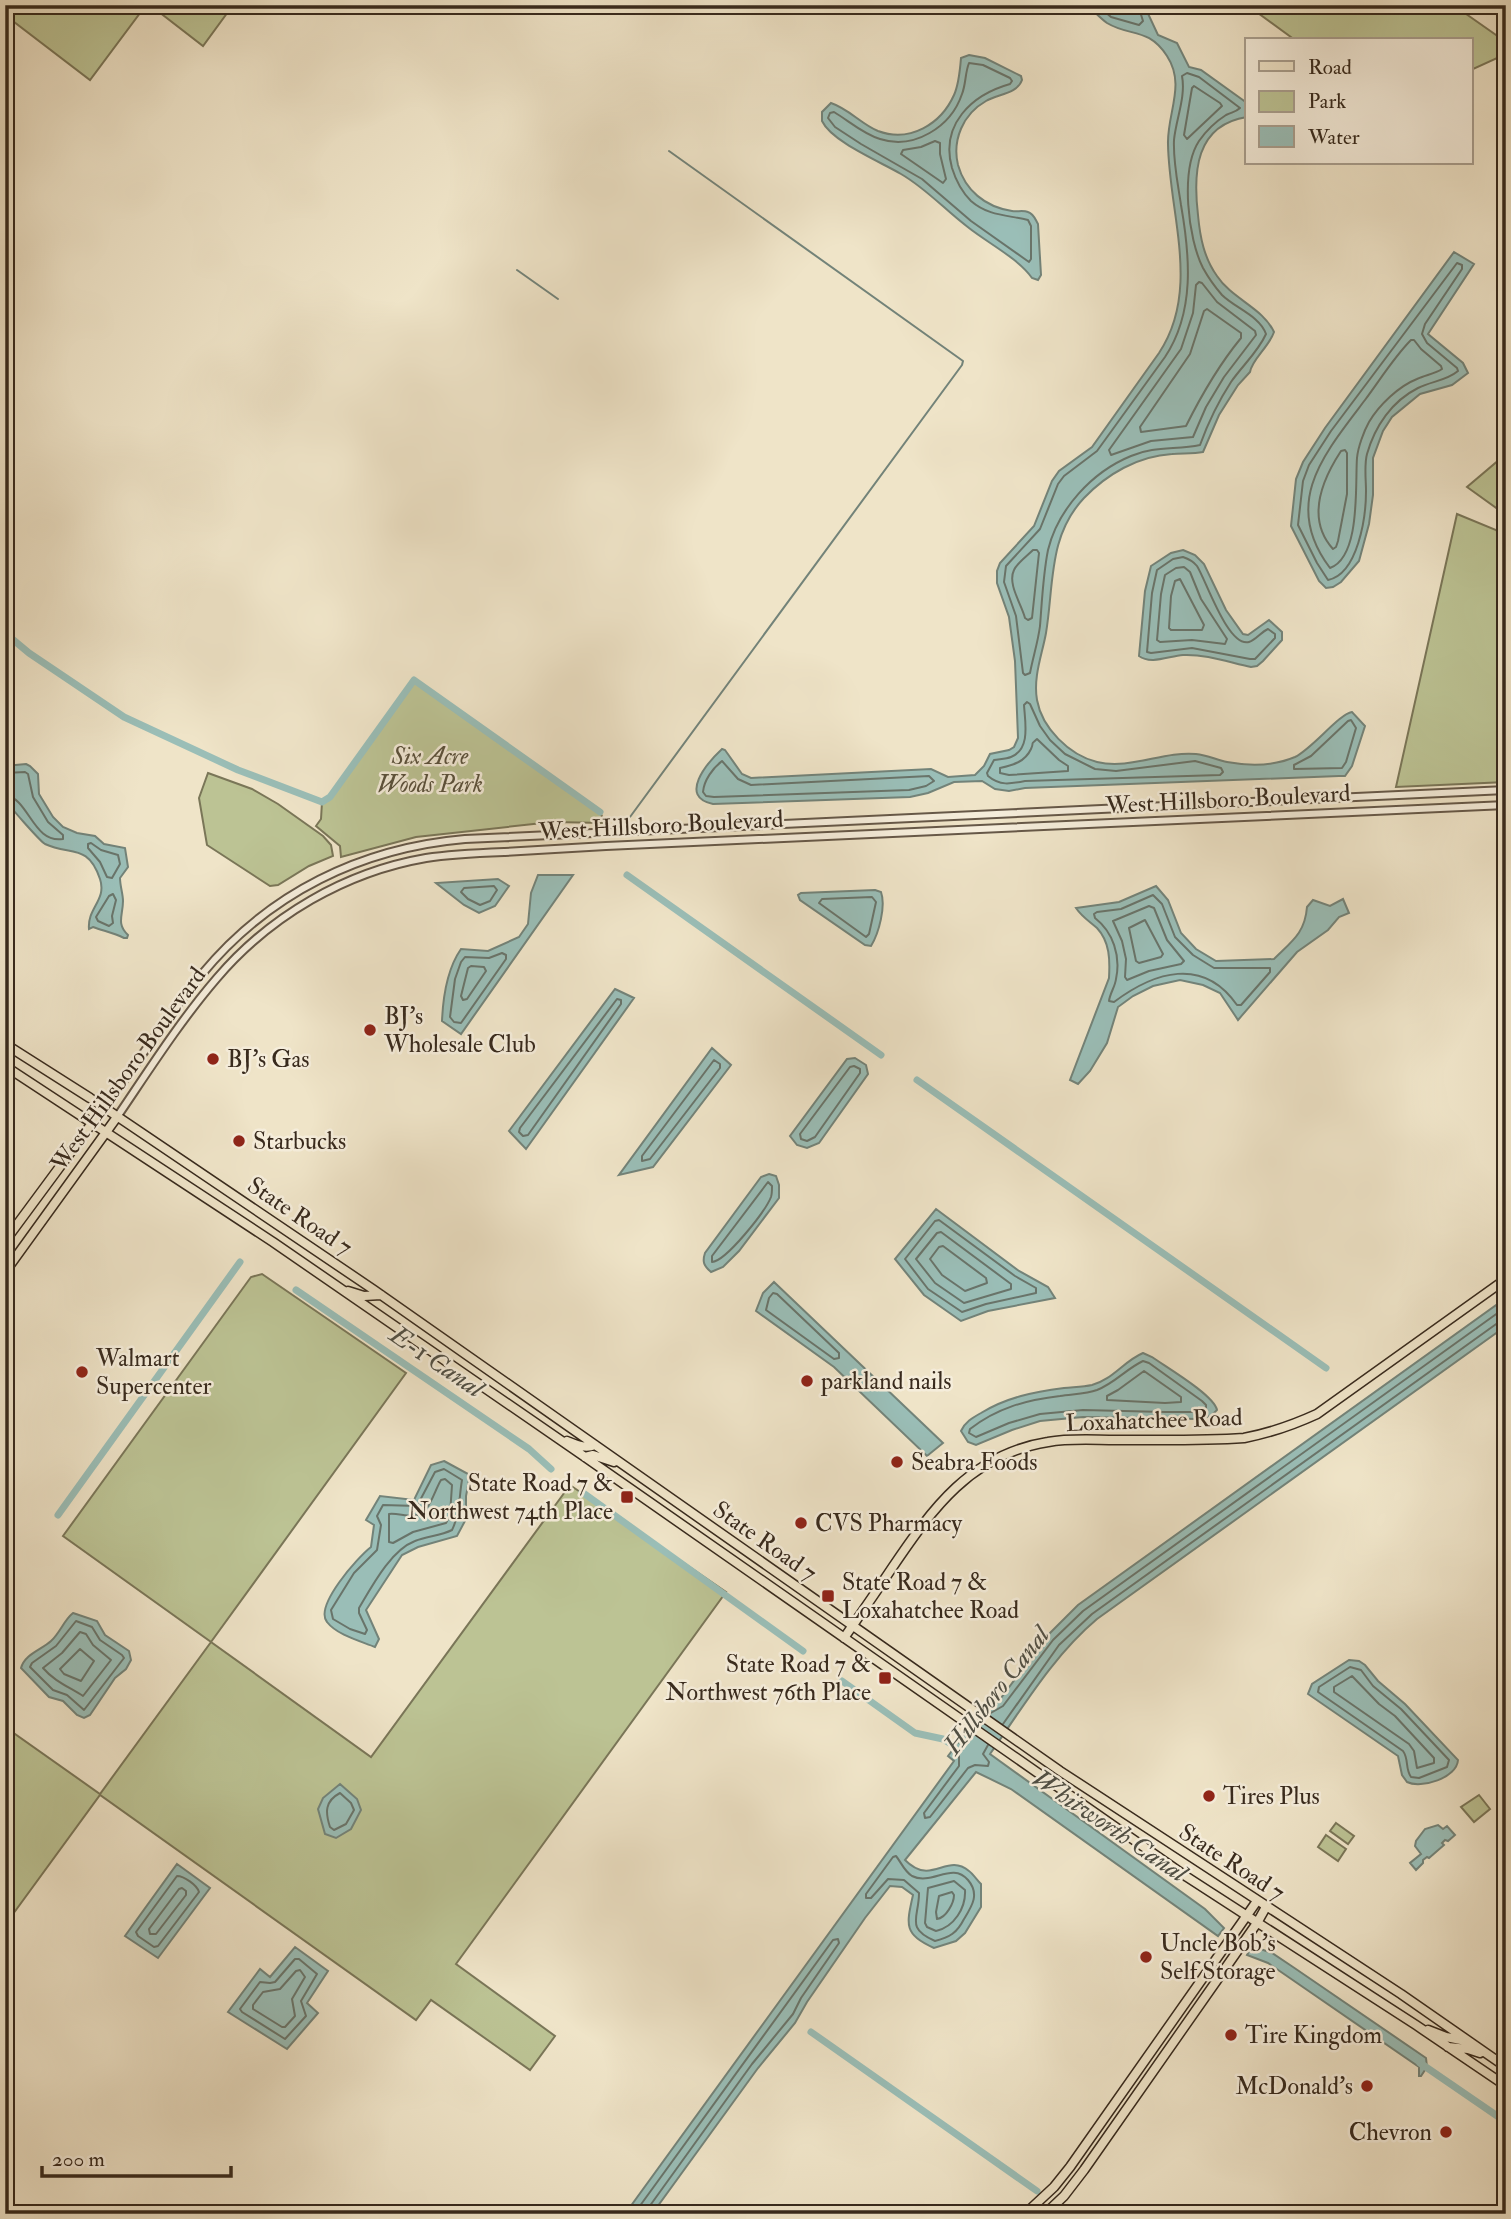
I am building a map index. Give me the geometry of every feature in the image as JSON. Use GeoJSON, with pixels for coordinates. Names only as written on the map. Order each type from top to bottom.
{"type":"FeatureCollection","features":[{"type":"Feature","properties":{"kind":"main road","name":"State Road 7"},"geometry":{"type":"LineString","coordinates":[[5,1044],[104,1107],[381,1295],[1009,1736],[1391,1987],[1502,2064]]}},
{"type":"Feature","properties":{"kind":"main road","name":"State Road 7"},"geometry":{"type":"LineString","coordinates":[[5,1066],[338,1287],[1246,1916],[1506,2086]]}},
{"type":"Feature","properties":{"kind":"main road","name":"West Hillsboro Boulevard"},"geometry":{"type":"LineString","coordinates":[[5,1241],[104,1107]]}},
{"type":"Feature","properties":{"kind":"main road","name":"West Hillsboro Boulevard"},"geometry":{"type":"LineString","coordinates":[[5,1272],[117,1117]]}},
{"type":"Feature","properties":{"kind":"main road","name":"Loxahatchee Road"},"geometry":{"type":"LineString","coordinates":[[844,1639],[939,1504],[958,1484],[1004,1455],[1048,1442],[1244,1438],[1294,1425],[1317,1414],[1506,1279]]}},
{"type":"Feature","properties":{"kind":"main road"},"geometry":{"type":"LineString","coordinates":[[338,1287],[364,1296],[381,1295]]}},
{"type":"Feature","properties":{"kind":"main road"},"geometry":{"type":"LineString","coordinates":[[552,1434],[580,1446],[595,1445]]}},
{"type":"Feature","properties":{"kind":"main road"},"geometry":{"type":"LineString","coordinates":[[585,1457],[599,1457],[626,1467]]}},
{"type":"Feature","properties":{"kind":"main road"},"geometry":{"type":"LineString","coordinates":[[1025,2214],[1054,2187],[1070,2167],[1257,1901]]}},
{"type":"Feature","properties":{"kind":"main road"},"geometry":{"type":"LineString","coordinates":[[1045,2214],[1084,2171],[1266,1907]]}},
{"type":"Feature","properties":{"kind":"main road"},"geometry":{"type":"LineString","coordinates":[[1416,2025],[1446,2037],[1468,2041]]}},
{"type":"Feature","properties":{"kind":"main road"},"geometry":{"type":"LineString","coordinates":[[1447,2047],[1468,2049],[1502,2064]]}},
{"type":"Feature","properties":{"kind":"street","name":"West Hillsboro Boulevard"},"geometry":{"type":"LineString","coordinates":[[104,1107],[201,974],[224,948],[269,909],[327,875],[373,856],[413,846],[450,840],[1506,790]]}},
{"type":"Feature","properties":{"kind":"street","name":"West Hillsboro Boulevard"},"geometry":{"type":"LineString","coordinates":[[117,1117],[216,979],[252,942],[280,919],[326,892],[361,876],[401,864],[448,855],[1506,805]]}},
{"type":"Feature","properties":{"kind":"street"},"geometry":{"type":"LineString","coordinates":[[278,903],[280,919]]}},
{"type":"Feature","properties":{"kind":"street"},"geometry":{"type":"LineString","coordinates":[[269,909],[280,919]]}},
{"type":"Feature","properties":{"kind":"green space"},"geometry":{"type":"Polygon","coordinates":[[[12,5],[146,5],[90,80],[5,15],[12,5]]]}},
{"type":"Feature","properties":{"kind":"green space"},"geometry":{"type":"Polygon","coordinates":[[[150,5],[233,5],[203,46],[150,5]]]}},
{"type":"Feature","properties":{"kind":"green space"},"geometry":{"type":"Polygon","coordinates":[[[1247,5],[1461,5],[1459,9],[1506,42],[1506,60],[1497,58],[1472,70],[1472,38],[1292,38],[1247,5]]]}},
{"type":"Feature","properties":{"kind":"green space"},"geometry":{"type":"Polygon","coordinates":[[[1506,454],[1506,515],[1467,487],[1506,454]]]}},
{"type":"Feature","properties":{"kind":"green space"},"geometry":{"type":"Polygon","coordinates":[[[1457,514],[1496,530],[1506,543],[1506,782],[1396,787],[1457,514]]]}},
{"type":"Feature","properties":{"kind":"green space","name":"Six Acre Woods Park"},"geometry":{"type":"Polygon","coordinates":[[[414,680],[600,812],[605,823],[552,822],[416,837],[341,857],[340,846],[316,826],[321,819],[322,802],[330,797],[414,680]]]}},
{"type":"Feature","properties":{"kind":"green space"},"geometry":{"type":"Polygon","coordinates":[[[208,773],[252,789],[278,804],[323,836],[331,845],[333,856],[309,866],[278,885],[270,886],[207,845],[199,798],[208,773]]]}},
{"type":"Feature","properties":{"kind":"green space"},"geometry":{"type":"Polygon","coordinates":[[[262,1274],[406,1373],[211,1642],[63,1536],[251,1277],[262,1274]]]}},
{"type":"Feature","properties":{"kind":"green space"},"geometry":{"type":"Polygon","coordinates":[[[570,1485],[726,1592],[456,1964],[555,2036],[530,2070],[431,2000],[416,2020],[100,1795],[5,1925],[5,1727],[100,1794],[211,1642],[371,1757],[570,1485]]]}},
{"type":"Feature","properties":{"kind":"green space"},"geometry":{"type":"Polygon","coordinates":[[[1479,1795],[1490,1809],[1474,1822],[1461,1807],[1479,1795]]]}},
{"type":"Feature","properties":{"kind":"green space"},"geometry":{"type":"Polygon","coordinates":[[[1336,1823],[1354,1836],[1348,1844],[1330,1831],[1336,1823]]]}},
{"type":"Feature","properties":{"kind":"green space"},"geometry":{"type":"Polygon","coordinates":[[[1326,1835],[1346,1849],[1338,1861],[1318,1847],[1326,1835]]]}},
{"type":"Feature","properties":{"kind":"water"},"geometry":{"type":"Polygon","coordinates":[[[1087,5],[1144,5],[1158,35],[1177,43],[1189,67],[1201,70],[1245,102],[1245,118],[1217,130],[1207,140],[1201,153],[1196,183],[1201,239],[1206,255],[1223,284],[1263,316],[1274,332],[1219,415],[1203,452],[1159,455],[1135,462],[1093,489],[1072,513],[1064,528],[1054,562],[1046,633],[1036,683],[1040,710],[1051,730],[1067,747],[1087,758],[1109,764],[1184,754],[1244,764],[1279,762],[1302,753],[1340,719],[1352,712],[1365,726],[1352,766],[1345,776],[1025,788],[1009,791],[995,789],[982,781],[954,782],[910,797],[713,804],[703,800],[698,794],[699,779],[722,749],[742,774],[751,778],[931,769],[948,777],[975,775],[990,754],[1014,747],[1018,738],[1015,661],[1009,617],[997,583],[997,571],[1000,563],[1034,526],[1052,481],[1059,471],[1092,447],[1159,353],[1171,329],[1178,304],[1180,251],[1168,144],[1175,78],[1167,56],[1153,41],[1107,23],[1087,5]]]}},
{"type":"Feature","properties":{"kind":"water"},"geometry":{"type":"Polygon","coordinates":[[[969,55],[985,58],[1021,76],[1020,85],[978,106],[965,120],[958,137],[957,156],[961,174],[978,196],[993,206],[1026,211],[1034,217],[1038,224],[1041,275],[1038,280],[1032,278],[1011,258],[969,228],[919,186],[846,144],[827,129],[822,121],[822,112],[831,103],[878,131],[902,135],[913,133],[941,115],[954,95],[961,58],[969,55]]]}},
{"type":"Feature","properties":{"kind":"water"},"geometry":{"type":"Polygon","coordinates":[[[1454,252],[1474,264],[1428,334],[1463,363],[1468,373],[1452,385],[1420,394],[1392,417],[1383,431],[1373,458],[1373,495],[1369,524],[1359,561],[1341,582],[1326,588],[1319,581],[1291,526],[1296,479],[1303,462],[1325,428],[1454,252]]]}},
{"type":"Feature","properties":{"kind":"water"},"geometry":{"type":"Polygon","coordinates":[[[1183,550],[1195,555],[1204,564],[1226,610],[1243,634],[1248,635],[1269,620],[1282,632],[1282,640],[1257,666],[1192,655],[1155,660],[1139,656],[1145,591],[1151,566],[1171,553],[1183,550]]]}},
{"type":"Feature","properties":{"kind":"water"},"geometry":{"type":"Polygon","coordinates":[[[26,764],[38,774],[39,794],[53,817],[63,827],[95,836],[104,844],[125,848],[128,867],[120,878],[123,901],[121,923],[127,938],[93,927],[89,929],[91,915],[101,893],[100,879],[90,860],[77,852],[45,844],[5,799],[5,766],[26,764]]]}},
{"type":"Feature","properties":{"kind":"water"},"geometry":{"type":"Polygon","coordinates":[[[538,875],[573,875],[461,1034],[442,1021],[443,1002],[452,965],[461,949],[488,951],[519,937],[528,924],[531,893],[538,875]]]}},
{"type":"Feature","properties":{"kind":"water"},"geometry":{"type":"Polygon","coordinates":[[[498,879],[509,886],[495,906],[479,913],[436,883],[498,879]]]}},
{"type":"Feature","properties":{"kind":"water"},"geometry":{"type":"Polygon","coordinates":[[[1156,886],[1168,900],[1181,933],[1196,949],[1216,961],[1274,959],[1304,924],[1307,907],[1313,900],[1330,906],[1343,899],[1349,913],[1339,917],[1328,930],[1297,952],[1238,1020],[1220,993],[1203,985],[1180,980],[1153,986],[1133,996],[1118,1007],[1107,1043],[1090,1071],[1078,1084],[1070,1080],[1109,978],[1109,965],[1107,945],[1101,933],[1076,908],[1119,902],[1156,886]]]}},
{"type":"Feature","properties":{"kind":"water"},"geometry":{"type":"Polygon","coordinates":[[[881,892],[883,905],[879,927],[871,946],[865,945],[800,900],[798,895],[801,893],[881,892]]]}},
{"type":"Feature","properties":{"kind":"water"},"geometry":{"type":"Polygon","coordinates":[[[615,989],[634,998],[526,1149],[509,1131],[615,989]]]}},
{"type":"Feature","properties":{"kind":"water"},"geometry":{"type":"Polygon","coordinates":[[[712,1048],[731,1065],[653,1167],[619,1175],[712,1048]]]}},
{"type":"Feature","properties":{"kind":"water"},"geometry":{"type":"Polygon","coordinates":[[[855,1058],[866,1065],[868,1074],[819,1143],[807,1148],[797,1145],[790,1136],[847,1059],[855,1058]]]}},
{"type":"Feature","properties":{"kind":"water"},"geometry":{"type":"Polygon","coordinates":[[[769,1174],[776,1176],[779,1198],[739,1251],[723,1267],[711,1272],[704,1264],[705,1253],[761,1177],[769,1174]]]}},
{"type":"Feature","properties":{"kind":"water"},"geometry":{"type":"Polygon","coordinates":[[[936,1209],[1019,1271],[1048,1287],[1055,1298],[988,1311],[961,1321],[924,1295],[895,1259],[936,1209]]]}},
{"type":"Feature","properties":{"kind":"water"},"geometry":{"type":"Polygon","coordinates":[[[774,1282],[943,1443],[927,1456],[834,1367],[756,1311],[763,1293],[774,1282]]]}},
{"type":"Feature","properties":{"kind":"water","name":"Hillsboro Canal"},"geometry":{"type":"Polygon","coordinates":[[[1506,1298],[1506,1326],[1081,1633],[1027,1700],[990,1754],[1205,1909],[1224,1928],[1218,1936],[1011,1789],[976,1772],[905,1860],[923,1870],[961,1866],[981,1884],[981,1907],[965,1933],[956,1941],[934,1948],[924,1943],[910,1928],[909,1914],[913,1895],[902,1887],[890,1886],[865,1918],[795,2023],[758,2068],[652,2214],[625,2214],[954,1761],[948,1756],[987,1705],[998,1702],[1048,1635],[1078,1605],[1506,1298]]]}},
{"type":"Feature","properties":{"kind":"water"},"geometry":{"type":"Polygon","coordinates":[[[1143,1353],[1199,1389],[1217,1410],[1211,1416],[1197,1419],[1083,1417],[1040,1421],[976,1445],[968,1442],[961,1431],[972,1419],[1011,1399],[1031,1393],[1099,1383],[1143,1353]]]}},
{"type":"Feature","properties":{"kind":"water"},"geometry":{"type":"Polygon","coordinates":[[[444,1461],[470,1475],[466,1519],[457,1536],[418,1547],[402,1555],[366,1610],[379,1639],[375,1647],[337,1631],[327,1622],[327,1605],[339,1582],[371,1547],[374,1525],[366,1520],[380,1496],[414,1500],[431,1465],[444,1461]]]}},
{"type":"Feature","properties":{"kind":"water"},"geometry":{"type":"Polygon","coordinates":[[[73,1613],[97,1621],[105,1635],[129,1651],[131,1660],[90,1715],[84,1718],[63,1701],[49,1697],[21,1668],[30,1656],[54,1638],[73,1613]]]}},
{"type":"Feature","properties":{"kind":"water"},"geometry":{"type":"Polygon","coordinates":[[[1349,1660],[1365,1665],[1458,1760],[1452,1772],[1429,1783],[1407,1782],[1402,1775],[1398,1756],[1308,1694],[1312,1684],[1349,1660]]]}},
{"type":"Feature","properties":{"kind":"water"},"geometry":{"type":"Polygon","coordinates":[[[340,1784],[357,1799],[361,1810],[351,1829],[336,1838],[325,1834],[318,1809],[323,1798],[340,1784]]]}},
{"type":"Feature","properties":{"kind":"water"},"geometry":{"type":"Polygon","coordinates":[[[1438,1825],[1443,1829],[1447,1826],[1455,1835],[1448,1841],[1445,1840],[1442,1843],[1444,1845],[1423,1860],[1416,1870],[1410,1863],[1421,1854],[1415,1846],[1416,1841],[1425,1829],[1438,1825]]]}},
{"type":"Feature","properties":{"kind":"water"},"geometry":{"type":"Polygon","coordinates":[[[177,1864],[210,1888],[158,1958],[125,1936],[177,1864]]]}},
{"type":"Feature","properties":{"kind":"water"},"geometry":{"type":"Polygon","coordinates":[[[1252,1946],[1272,1953],[1426,2058],[1427,2067],[1421,2076],[1419,2067],[1268,1963],[1247,1955],[1252,1946]]]}},
{"type":"Feature","properties":{"kind":"water"},"geometry":{"type":"Polygon","coordinates":[[[295,1947],[328,1971],[307,2003],[318,2013],[287,2049],[228,2012],[260,1969],[270,1977],[295,1947]]]}},
{"type":"Feature","properties":{"kind":"waterway"},"geometry":{"type":"LineString","coordinates":[[630,817],[963,361],[669,151]]}},
{"type":"Feature","properties":{"kind":"waterway"},"geometry":{"type":"LineString","coordinates":[[517,270],[558,299]]}},
{"type":"Feature","properties":{"kind":"waterway"},"geometry":{"type":"LineString","coordinates":[[5,633],[29,653],[124,717],[238,770],[322,802],[330,797],[414,680],[600,812]]}},
{"type":"Feature","properties":{"kind":"waterway"},"geometry":{"type":"LineString","coordinates":[[627,875],[881,1055]]}},
{"type":"Feature","properties":{"kind":"waterway"},"geometry":{"type":"LineString","coordinates":[[917,1080],[1326,1368]]}},
{"type":"Feature","properties":{"kind":"waterway"},"geometry":{"type":"LineString","coordinates":[[58,1515],[240,1262]]}},
{"type":"Feature","properties":{"kind":"waterway","name":"E-1 Canal"},"geometry":{"type":"LineString","coordinates":[[296,1290],[529,1449],[551,1469]]}},
{"type":"Feature","properties":{"kind":"waterway","name":"E-1 Canal"},"geometry":{"type":"LineString","coordinates":[[582,1492],[803,1651]]}},
{"type":"Feature","properties":{"kind":"waterway","name":"E-1 Canal"},"geometry":{"type":"LineString","coordinates":[[842,1681],[915,1733],[943,1739],[961,1750]]}},
{"type":"Feature","properties":{"kind":"waterway"},"geometry":{"type":"LineString","coordinates":[[811,2032],[1037,2191]]}},
{"type":"Feature","properties":{"kind":"waterway","name":"Whitworth Canal"},"geometry":{"type":"LineString","coordinates":[[1420,2063],[1506,2122]]}},
{"type":"Feature","properties":{"kind":"waterway"},"geometry":{"type":"LineString","coordinates":[[1063,2210],[1069,2214]]}},
{"type":"Feature","properties":{"kind":"place","name":"BJ's Wholesale Club"},"geometry":{"type":"Point","coordinates":[370,1030]}},
{"type":"Feature","properties":{"kind":"place","name":"BJ’s Gas"},"geometry":{"type":"Point","coordinates":[213,1059]}},
{"type":"Feature","properties":{"kind":"place","name":"Starbucks"},"geometry":{"type":"Point","coordinates":[239,1141]}},
{"type":"Feature","properties":{"kind":"place","name":"Walmart Supercenter"},"geometry":{"type":"Point","coordinates":[82,1372]}},
{"type":"Feature","properties":{"kind":"place","name":"parkland nails"},"geometry":{"type":"Point","coordinates":[807,1381]}},
{"type":"Feature","properties":{"kind":"place","name":"Seabra Foods"},"geometry":{"type":"Point","coordinates":[897,1462]}},
{"type":"Feature","properties":{"kind":"place","name":"State Road 7 & Northwest 74th Place"},"geometry":{"type":"Point","coordinates":[627,1497]}},
{"type":"Feature","properties":{"kind":"place","name":"CVS Pharmacy"},"geometry":{"type":"Point","coordinates":[801,1523]}},
{"type":"Feature","properties":{"kind":"place","name":"State Road 7 & Loxahatchee Road"},"geometry":{"type":"Point","coordinates":[828,1596]}},
{"type":"Feature","properties":{"kind":"place","name":"State Road 7 & Northwest 76th Place"},"geometry":{"type":"Point","coordinates":[885,1678]}},
{"type":"Feature","properties":{"kind":"place","name":"Tires Plus"},"geometry":{"type":"Point","coordinates":[1209,1796]}},
{"type":"Feature","properties":{"kind":"place","name":"Uncle Bob's Self Storage"},"geometry":{"type":"Point","coordinates":[1146,1957]}},
{"type":"Feature","properties":{"kind":"place","name":"Tire Kingdom"},"geometry":{"type":"Point","coordinates":[1231,2035]}},
{"type":"Feature","properties":{"kind":"place","name":"McDonald's"},"geometry":{"type":"Point","coordinates":[1367,2086]}},
{"type":"Feature","properties":{"kind":"place","name":"Chevron"},"geometry":{"type":"Point","coordinates":[1446,2132]}}]}
